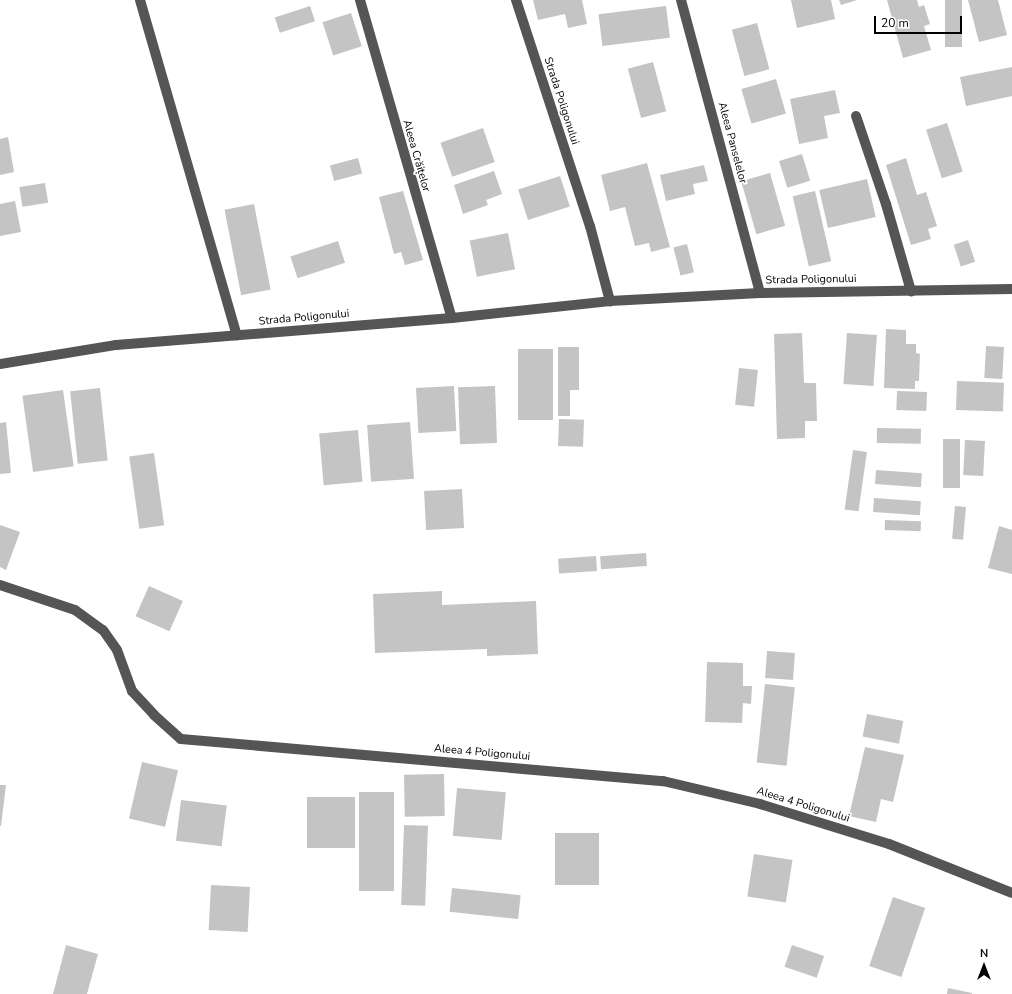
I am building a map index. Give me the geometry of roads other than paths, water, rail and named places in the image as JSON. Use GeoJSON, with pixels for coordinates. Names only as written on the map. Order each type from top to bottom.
{"type":"FeatureCollection","features":[{"type":"Feature","properties":{"kind":"street"},"geometry":{"type":"LineString","coordinates":[[140,0],[237,335]]}},
{"type":"Feature","properties":{"kind":"street","name":"Aleea Crăițelor"},"geometry":{"type":"LineString","coordinates":[[360,0],[452,318]]}},
{"type":"Feature","properties":{"kind":"street","name":"Strada Poligonului"},"geometry":{"type":"LineString","coordinates":[[516,0],[590,226],[610,301]]}},
{"type":"Feature","properties":{"kind":"street","name":"Aleea Panselelor"},"geometry":{"type":"LineString","coordinates":[[681,0],[760,293]]}},
{"type":"Feature","properties":{"kind":"street"},"geometry":{"type":"LineString","coordinates":[[856,116],[886,204],[911,291]]}},
{"type":"Feature","properties":{"kind":"street","name":"Strada Poligonului"},"geometry":{"type":"LineString","coordinates":[[0,364],[116,346],[452,318],[610,301],[760,293],[1012,289]]}},
{"type":"Feature","properties":{"kind":"street","name":"Aleea 4 Poligonului"},"geometry":{"type":"LineString","coordinates":[[0,585],[75,610],[103,630],[117,650],[132,691],[154,715],[182,739],[663,781],[760,804],[889,844],[1012,893]]}}]}
